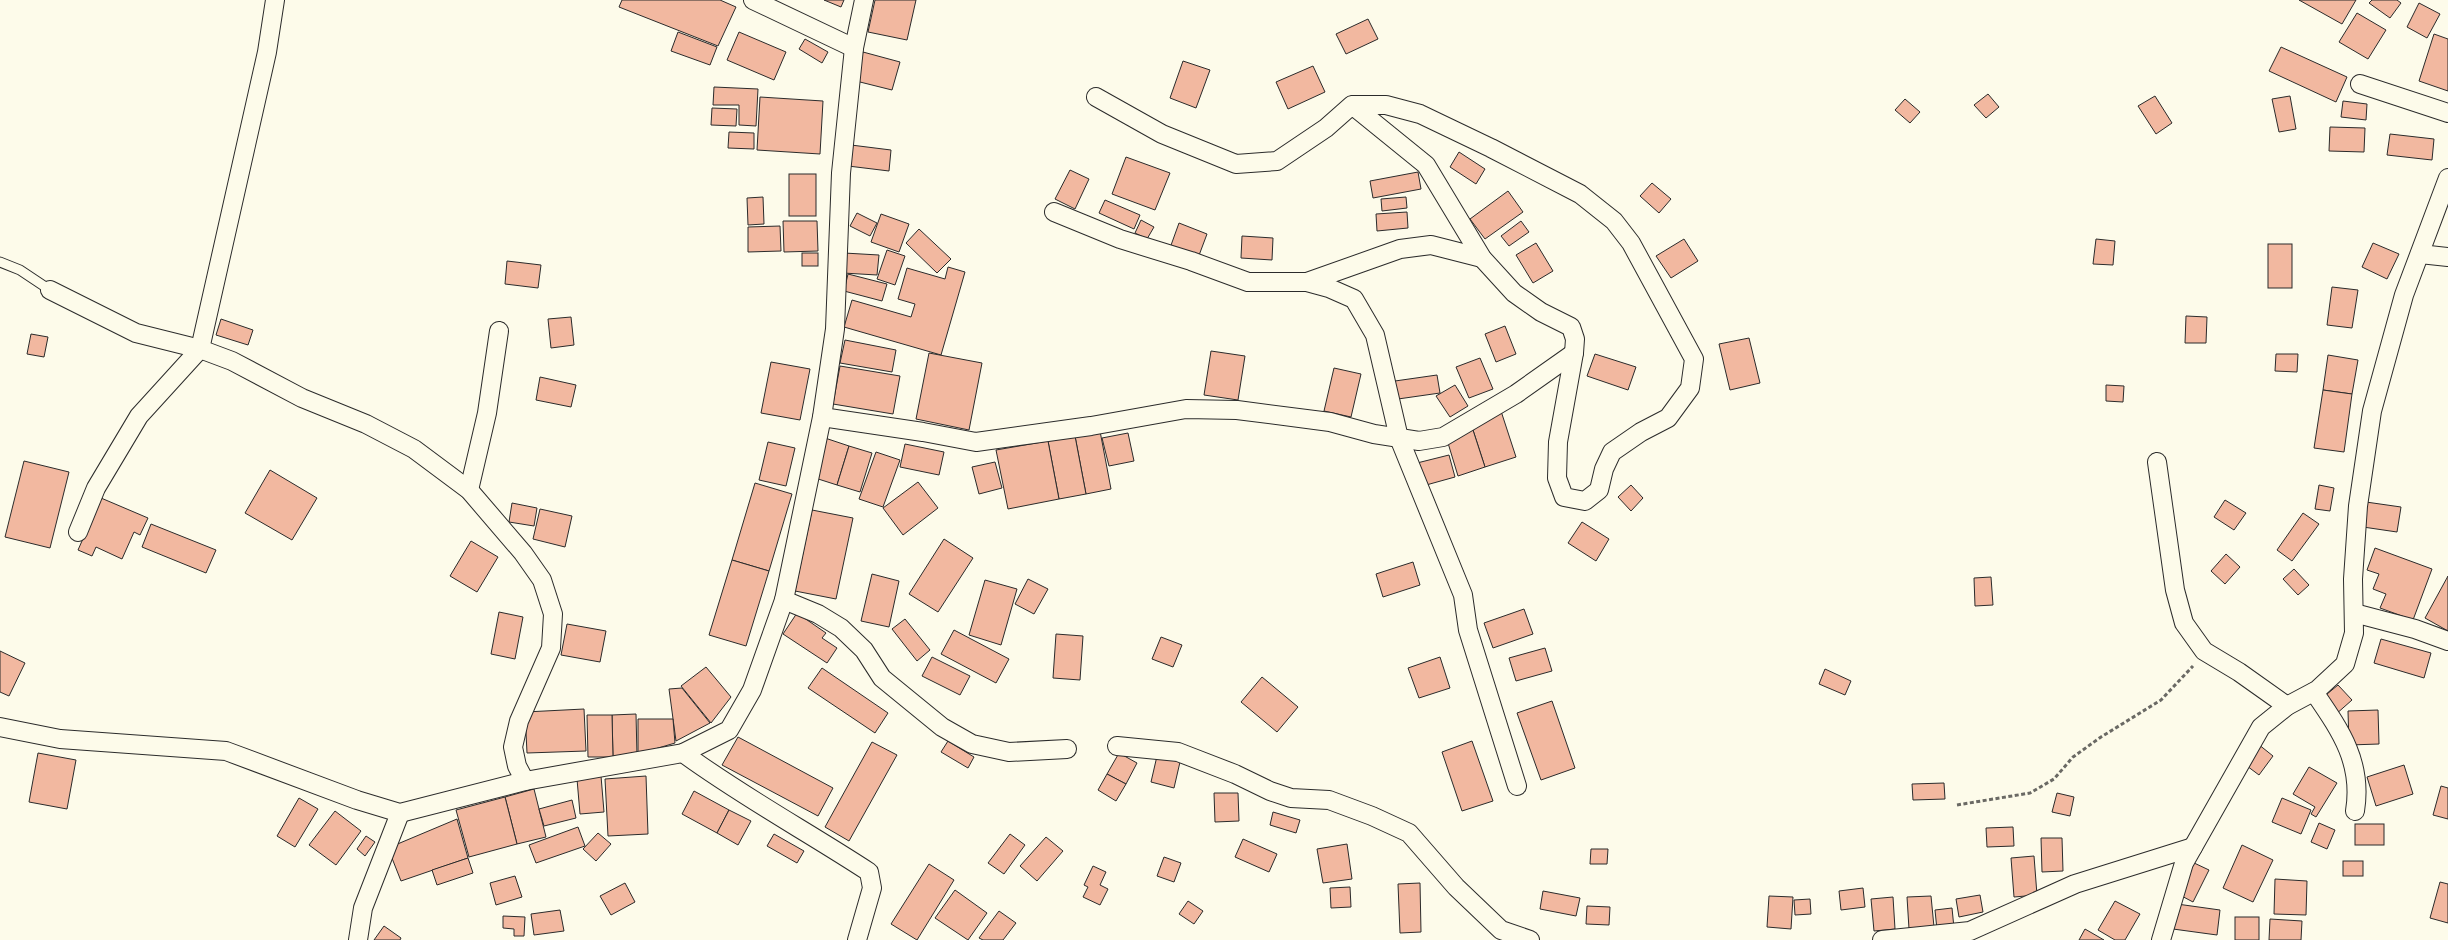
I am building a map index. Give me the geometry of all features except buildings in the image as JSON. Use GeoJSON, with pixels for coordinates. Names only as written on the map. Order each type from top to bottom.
{"type":"FeatureCollection","features":[{"type":"Feature","properties":{"kind":"street"},"geometry":{"type":"LineString","coordinates":[[78,532],[96,488],[139,416],[200,349],[267,52],[275,0]]}},
{"type":"Feature","properties":{"kind":"street"},"geometry":{"type":"LineString","coordinates":[[753,0],[854,48]]}},
{"type":"Feature","properties":{"kind":"street"},"geometry":{"type":"LineString","coordinates":[[0,727],[60,739],[226,751],[357,800],[400,812],[525,781],[683,753],[728,730],[752,690],[784,600],[822,418],[835,329],[841,173],[854,48],[864,0]]}},
{"type":"Feature","properties":{"kind":"street"},"geometry":{"type":"LineString","coordinates":[[2360,84],[2448,113]]}},
{"type":"Feature","properties":{"kind":"street"},"geometry":{"type":"LineString","coordinates":[[1096,97],[1162,134],[1236,164],[1277,161],[1326,128],[1352,105],[1386,105],[1420,114],[1491,148],[1580,194],[1614,221],[1631,243],[1694,359],[1690,388],[1668,418],[1641,432],[1612,452],[1604,469],[1599,490],[1585,501],[1564,497],[1557,478],[1558,442],[1574,353],[1575,339],[1571,327],[1541,312],[1514,293],[1482,258],[1426,165],[1352,105]]}},
{"type":"Feature","properties":{"kind":"street"},"geometry":{"type":"LineString","coordinates":[[2161,940],[2184,863],[2261,727],[2287,706],[2314,692],[2345,664],[2354,633],[2354,579],[2358,506],[2372,411],[2404,295],[2448,178]]}},
{"type":"Feature","properties":{"kind":"street"},"geometry":{"type":"LineString","coordinates":[[1054,212],[1120,240],[1191,261],[1248,282],[1307,282],[1328,288],[1354,299],[1375,334],[1399,438],[1463,595],[1468,630],[1517,786]]}},
{"type":"Feature","properties":{"kind":"street"},"geometry":{"type":"LineString","coordinates":[[1307,282],[1400,249],[1431,245],[1482,258]]}},
{"type":"Feature","properties":{"kind":"street"},"geometry":{"type":"LineString","coordinates":[[2420,254],[2448,257]]}},
{"type":"Feature","properties":{"kind":"street"},"geometry":{"type":"LineString","coordinates":[[50,290],[136,333],[200,349],[232,361],[302,398],[366,424],[414,449],[469,490],[523,553],[542,580],[553,614],[550,648],[519,721],[513,747],[517,766],[525,781]]}},
{"type":"Feature","properties":{"kind":"street"},"geometry":{"type":"LineString","coordinates":[[469,490],[487,414],[500,331]]}},
{"type":"Feature","properties":{"kind":"street"},"geometry":{"type":"LineString","coordinates":[[822,418],[923,432],[976,442],[1091,426],[1186,409],[1237,410],[1330,422],[1419,441],[1443,436],[1516,394],[1574,353]]}},
{"type":"Feature","properties":{"kind":"street"},"geometry":{"type":"LineString","coordinates":[[2157,462],[2175,590],[2184,623],[2204,651],[2239,672],[2287,706]]}},
{"type":"Feature","properties":{"kind":"street"},"geometry":{"type":"LineString","coordinates":[[784,600],[818,614],[841,628],[864,650],[882,678],[942,727],[972,744],[1009,752],[1067,749]]}},
{"type":"Feature","properties":{"kind":"street"},"geometry":{"type":"LineString","coordinates":[[2354,613],[2415,629],[2448,641]]}},
{"type":"Feature","properties":{"kind":"street"},"geometry":{"type":"LineString","coordinates":[[2314,692],[2339,729],[2354,761],[2357,797],[2355,810]]}},
{"type":"Feature","properties":{"kind":"street"},"geometry":{"type":"LineString","coordinates":[[1117,746],[1178,752],[1235,774],[1270,792],[1291,798],[1328,800],[1409,833],[1456,886],[1502,930],[1530,940]]}},
{"type":"Feature","properties":{"kind":"street"},"geometry":{"type":"LineString","coordinates":[[683,753],[718,779],[797,825],[869,872],[872,888],[857,940]]}},
{"type":"Feature","properties":{"kind":"street"},"geometry":{"type":"LineString","coordinates":[[358,940],[363,908],[400,812]]}},
{"type":"Feature","properties":{"kind":"street"},"geometry":{"type":"LineString","coordinates":[[1882,940],[1970,931],[2075,884],[2193,847]]}},
{"type":"Feature","properties":{"kind":"lane"},"geometry":{"type":"LineString","coordinates":[[0,262],[20,270],[50,290]]}},
{"type":"Feature","properties":{"kind":"path"},"geometry":{"type":"LineString","coordinates":[[1957,805],[2030,793],[2054,779],[2073,757],[2101,737],[2161,700],[2190,671],[2204,651]]}}]}
